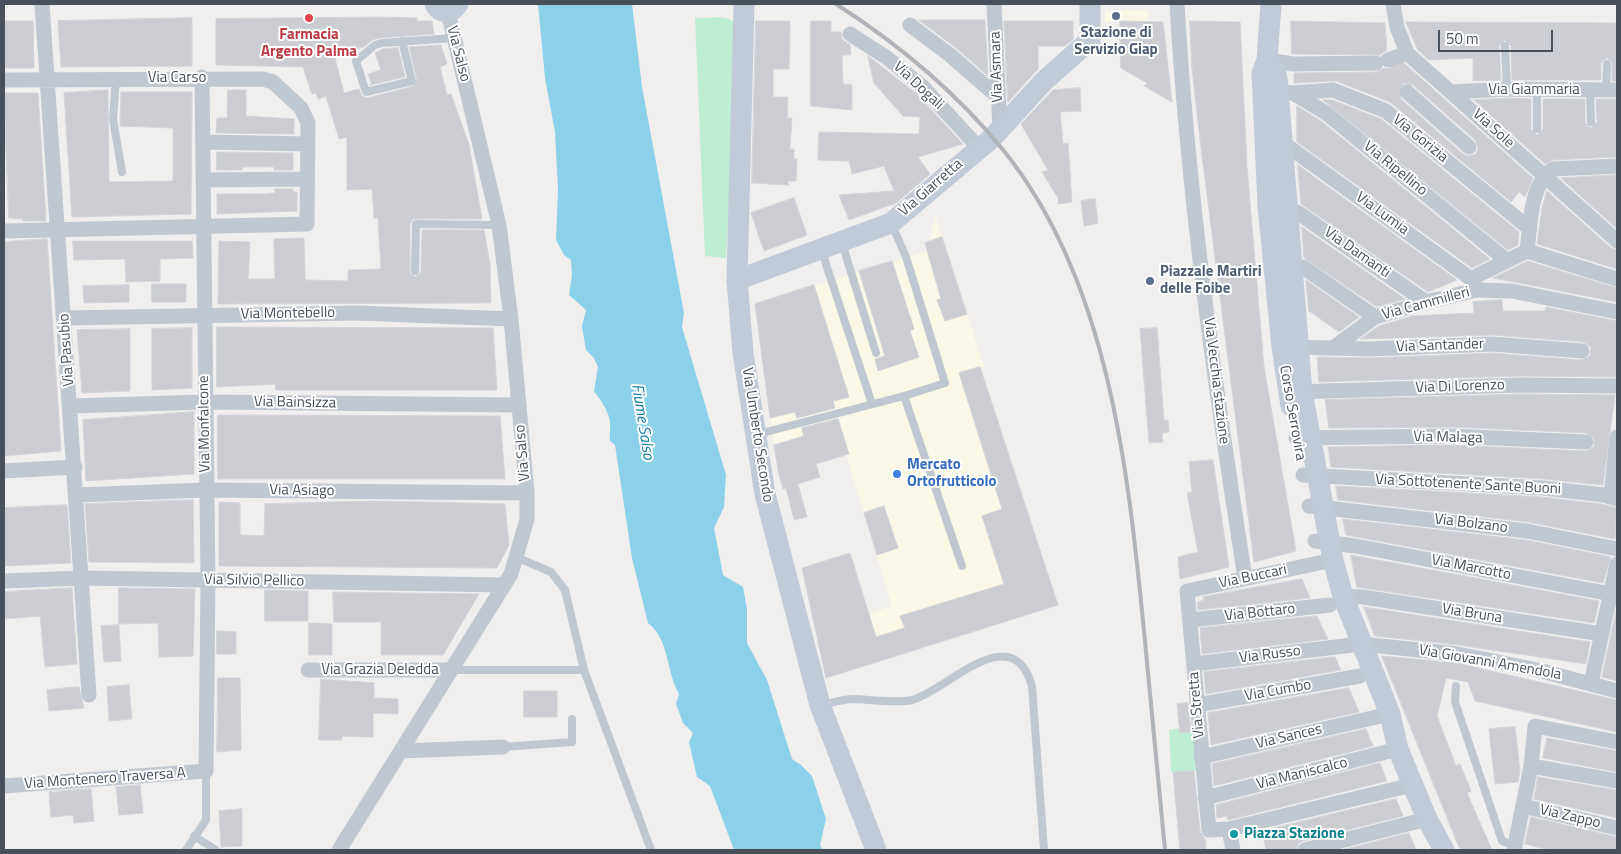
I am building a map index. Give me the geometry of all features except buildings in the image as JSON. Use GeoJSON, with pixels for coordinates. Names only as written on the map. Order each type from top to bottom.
{"type":"FeatureCollection","features":[{"type":"Feature","properties":{"kind":"main road","name":"Via Umberto Secondo"},"geometry":{"type":"LineString","coordinates":[[744,4],[737,280],[743,352],[765,494],[820,705],[876,850]]}},
{"type":"Feature","properties":{"kind":"main road","name":"Via Giarretta"},"geometry":{"type":"LineString","coordinates":[[737,280],[891,223],[1000,130],[1042,82],[1090,40],[1090,4]]}},
{"type":"Feature","properties":{"kind":"main road","name":"Corso Serrovira"},"geometry":{"type":"LineString","coordinates":[[1271,4],[1267,60],[1262,72],[1278,89],[1274,142],[1290,347],[1295,392],[1324,552],[1336,601],[1412,785],[1444,850]]}},
{"type":"Feature","properties":{"kind":"main road","name":"Corso Serrovira"},"geometry":{"type":"LineString","coordinates":[[1354,645],[1360,676],[1383,716]]}},
{"type":"Feature","properties":{"kind":"street","name":"Via Pasubio"},"geometry":{"type":"LineString","coordinates":[[42,4],[77,494],[89,696]]}},
{"type":"Feature","properties":{"kind":"street","name":"Via Asmara"},"geometry":{"type":"LineString","coordinates":[[994,4],[1000,130]]}},
{"type":"Feature","properties":{"kind":"street","name":"Via Vecchia stazione"},"geometry":{"type":"LineString","coordinates":[[1177,4],[1185,130],[1223,437],[1246,578]]}},
{"type":"Feature","properties":{"kind":"street","name":"Via Sole"},"geometry":{"type":"LineString","coordinates":[[1393,4],[1397,27],[1393,59],[1452,92],[1617,240]]}},
{"type":"Feature","properties":{"kind":"street","name":"Via Salso"},"geometry":{"type":"LineString","coordinates":[[339,850],[511,574],[527,519],[527,493],[511,319],[499,225],[447,6]]}},
{"type":"Feature","properties":{"kind":"street"},"geometry":{"type":"LineString","coordinates":[[910,25],[950,55],[997,96]]}},
{"type":"Feature","properties":{"kind":"street","name":"Via Dogali"},"geometry":{"type":"LineString","coordinates":[[850,34],[886,57],[923,87],[979,148]]}},
{"type":"Feature","properties":{"kind":"street"},"geometry":{"type":"LineString","coordinates":[[1267,60],[1292,64],[1393,59]]}},
{"type":"Feature","properties":{"kind":"street","name":"Via Carso"},"geometry":{"type":"LineString","coordinates":[[4,80],[202,77],[263,79],[273,82],[301,108],[308,123],[307,224],[204,226]]}},
{"type":"Feature","properties":{"kind":"street","name":"Via Monfalcone"},"geometry":{"type":"LineString","coordinates":[[202,77],[205,490],[208,580],[206,771]]}},
{"type":"Feature","properties":{"kind":"street","name":"Via Giammaria"},"geometry":{"type":"LineString","coordinates":[[1452,92],[1507,88],[1537,89],[1588,86],[1612,90]]}},
{"type":"Feature","properties":{"kind":"street","name":"Via Gorizia"},"geometry":{"type":"LineString","coordinates":[[1278,89],[1333,90],[1386,111],[1530,229]]}},
{"type":"Feature","properties":{"kind":"street","name":"Via Ripellino"},"geometry":{"type":"LineString","coordinates":[[1278,89],[1326,113],[1506,260]]}},
{"type":"Feature","properties":{"kind":"street"},"geometry":{"type":"LineString","coordinates":[[1407,92],[1469,147]]}},
{"type":"Feature","properties":{"kind":"street"},"geometry":{"type":"LineString","coordinates":[[203,142],[308,144]]}},
{"type":"Feature","properties":{"kind":"street","name":"Via Lumia"},"geometry":{"type":"LineString","coordinates":[[1274,142],[1475,286]]}},
{"type":"Feature","properties":{"kind":"street"},"geometry":{"type":"LineString","coordinates":[[1527,251],[1537,193],[1545,177],[1553,170],[1617,166]]}},
{"type":"Feature","properties":{"kind":"street"},"geometry":{"type":"LineString","coordinates":[[203,180],[307,179]]}},
{"type":"Feature","properties":{"kind":"street","name":"Via Damanti"},"geometry":{"type":"LineString","coordinates":[[1278,207],[1426,302]]}},
{"type":"Feature","properties":{"kind":"street"},"geometry":{"type":"LineString","coordinates":[[4,231],[204,226]]}},
{"type":"Feature","properties":{"kind":"street"},"geometry":{"type":"LineString","coordinates":[[1475,286],[1478,275],[1527,251],[1617,280]]}},
{"type":"Feature","properties":{"kind":"street"},"geometry":{"type":"LineString","coordinates":[[1283,262],[1303,268],[1375,317]]}},
{"type":"Feature","properties":{"kind":"street","name":"Via Cammilleri"},"geometry":{"type":"LineString","coordinates":[[1333,348],[1375,317],[1475,286],[1512,291],[1617,312]]}},
{"type":"Feature","properties":{"kind":"street","name":"Via Montebello"},"geometry":{"type":"LineString","coordinates":[[65,318],[358,313],[511,319]]}},
{"type":"Feature","properties":{"kind":"street","name":"Via Santander"},"geometry":{"type":"LineString","coordinates":[[1290,347],[1333,348],[1492,344],[1582,350]]}},
{"type":"Feature","properties":{"kind":"street","name":"Via Di Lorenzo"},"geometry":{"type":"LineString","coordinates":[[1295,392],[1521,385],[1617,386]]}},
{"type":"Feature","properties":{"kind":"street","name":"Via Bainsizza"},"geometry":{"type":"LineString","coordinates":[[70,406],[204,402],[519,405]]}},
{"type":"Feature","properties":{"kind":"street","name":"Via Malaga"},"geometry":{"type":"LineString","coordinates":[[1303,438],[1450,436],[1586,442]]}},
{"type":"Feature","properties":{"kind":"street"},"geometry":{"type":"LineString","coordinates":[[1614,498],[1617,437]]}},
{"type":"Feature","properties":{"kind":"street"},"geometry":{"type":"LineString","coordinates":[[4,471],[75,466]]}},
{"type":"Feature","properties":{"kind":"street","name":"Via Sottotenente Sante Buoni"},"geometry":{"type":"LineString","coordinates":[[1310,476],[1544,488],[1614,498]]}},
{"type":"Feature","properties":{"kind":"street","name":"Via Asiago"},"geometry":{"type":"LineString","coordinates":[[77,494],[205,490],[527,493]]}},
{"type":"Feature","properties":{"kind":"street","name":"Via Bolzano"},"geometry":{"type":"LineString","coordinates":[[1316,507],[1527,531],[1617,549]]}},
{"type":"Feature","properties":{"kind":"street","name":"Via Marcotto"},"geometry":{"type":"LineString","coordinates":[[1324,552],[1356,546],[1611,594]]}},
{"type":"Feature","properties":{"kind":"street","name":"Via Buccari"},"geometry":{"type":"LineString","coordinates":[[1187,591],[1246,578],[1324,552]]}},
{"type":"Feature","properties":{"kind":"street"},"geometry":{"type":"LineString","coordinates":[[1591,683],[1617,564]]}},
{"type":"Feature","properties":{"kind":"street","name":"Via Silvio Pellico"},"geometry":{"type":"LineString","coordinates":[[4,580],[82,578],[504,585]]}},
{"type":"Feature","properties":{"kind":"street","name":"Via Stretta"},"geometry":{"type":"LineString","coordinates":[[1187,591],[1209,830],[1229,829]]}},
{"type":"Feature","properties":{"kind":"street","name":"Via Bruna"},"geometry":{"type":"LineString","coordinates":[[1336,601],[1363,597],[1602,634]]}},
{"type":"Feature","properties":{"kind":"street","name":"Via Bottaro"},"geometry":{"type":"LineString","coordinates":[[1190,620],[1336,601]]}},
{"type":"Feature","properties":{"kind":"street","name":"Via Russo"},"geometry":{"type":"LineString","coordinates":[[1194,664],[1354,645]]}},
{"type":"Feature","properties":{"kind":"street","name":"Via Giovanni Amendola"},"geometry":{"type":"LineString","coordinates":[[1354,645],[1458,654],[1538,670],[1617,691]]}},
{"type":"Feature","properties":{"kind":"street","name":"Via Grazia Deledda"},"geometry":{"type":"LineString","coordinates":[[308,670],[451,670]]}},
{"type":"Feature","properties":{"kind":"street","name":"Via Cumbo"},"geometry":{"type":"LineString","coordinates":[[1197,705],[1360,676]]}},
{"type":"Feature","properties":{"kind":"street","name":"Via Sances"},"geometry":{"type":"LineString","coordinates":[[1201,757],[1383,716]]}},
{"type":"Feature","properties":{"kind":"street"},"geometry":{"type":"LineString","coordinates":[[1518,849],[1523,806],[1531,766],[1535,726],[1617,742]]}},
{"type":"Feature","properties":{"kind":"street"},"geometry":{"type":"LineString","coordinates":[[401,751],[504,747]]}},
{"type":"Feature","properties":{"kind":"street","name":"Via Maniscalco"},"geometry":{"type":"LineString","coordinates":[[1205,798],[1398,749]]}},
{"type":"Feature","properties":{"kind":"street"},"geometry":{"type":"LineString","coordinates":[[1531,766],[1617,781]]}},
{"type":"Feature","properties":{"kind":"street","name":"Via Montenero Traversa A"},"geometry":{"type":"LineString","coordinates":[[4,786],[206,771]]}},
{"type":"Feature","properties":{"kind":"street"},"geometry":{"type":"LineString","coordinates":[[1233,850],[1229,829],[1412,785]]}},
{"type":"Feature","properties":{"kind":"street","name":"Via Zappo"},"geometry":{"type":"LineString","coordinates":[[1523,806],[1617,828]]}},
{"type":"Feature","properties":{"kind":"street"},"geometry":{"type":"LineString","coordinates":[[1305,850],[1428,819]]}},
{"type":"Feature","properties":{"kind":"lane"},"geometry":{"type":"LineString","coordinates":[[402,41],[412,81],[366,92],[356,61],[375,45],[402,41],[454,38]]}},
{"type":"Feature","properties":{"kind":"lane"},"geometry":{"type":"LineString","coordinates":[[1505,46],[1507,88]]}},
{"type":"Feature","properties":{"kind":"lane"},"geometry":{"type":"LineString","coordinates":[[1606,64],[1612,90]]}},
{"type":"Feature","properties":{"kind":"lane"},"geometry":{"type":"LineString","coordinates":[[116,78],[113,119],[122,172]]}},
{"type":"Feature","properties":{"kind":"lane"},"geometry":{"type":"LineString","coordinates":[[1588,86],[1591,122]]}},
{"type":"Feature","properties":{"kind":"lane"},"geometry":{"type":"LineString","coordinates":[[1537,89],[1537,129]]}},
{"type":"Feature","properties":{"kind":"lane"},"geometry":{"type":"LineString","coordinates":[[756,434],[904,396],[945,383],[906,257],[891,223]]}},
{"type":"Feature","properties":{"kind":"lane"},"geometry":{"type":"LineString","coordinates":[[415,270],[416,224],[499,225]]}},
{"type":"Feature","properties":{"kind":"lane"},"geometry":{"type":"LineString","coordinates":[[841,241],[876,353]]}},
{"type":"Feature","properties":{"kind":"lane"},"geometry":{"type":"LineString","coordinates":[[822,249],[872,404]]}},
{"type":"Feature","properties":{"kind":"lane"},"geometry":{"type":"LineString","coordinates":[[904,396],[962,566]]}},
{"type":"Feature","properties":{"kind":"lane"},"geometry":{"type":"LineString","coordinates":[[516,557],[550,572],[564,590],[584,670],[648,849]]}},
{"type":"Feature","properties":{"kind":"lane"},"geometry":{"type":"LineString","coordinates":[[820,705],[850,699],[890,702],[913,700],[936,689],[968,668],[988,659],[1006,657],[1020,664],[1026,670],[1032,686],[1044,850]]}},
{"type":"Feature","properties":{"kind":"lane"},"geometry":{"type":"LineString","coordinates":[[451,670],[584,670]]}},
{"type":"Feature","properties":{"kind":"lane"},"geometry":{"type":"LineString","coordinates":[[1456,686],[1455,702],[1502,841],[1518,849]]}},
{"type":"Feature","properties":{"kind":"lane"},"geometry":{"type":"LineString","coordinates":[[504,747],[572,742],[572,719]]}},
{"type":"Feature","properties":{"kind":"lane"},"geometry":{"type":"LineString","coordinates":[[186,850],[206,820],[206,771]]}},
{"type":"Feature","properties":{"kind":"lane"},"geometry":{"type":"LineString","coordinates":[[194,836],[216,850]]}},
{"type":"Feature","properties":{"kind":"shaded area"},"geometry":{"type":"Polygon","coordinates":[[[1148,10],[1148,21],[1105,22],[1105,11],[1148,10]]]}},
{"type":"Feature","properties":{"kind":"shaded area"},"geometry":{"type":"Polygon","coordinates":[[[935,215],[984,367],[959,374],[1002,509],[983,517],[1004,584],[901,616],[905,628],[876,637],[869,614],[892,606],[846,455],[849,454],[839,418],[802,430],[804,436],[774,445],[755,304],[928,251],[935,215]]]}},
{"type":"Feature","properties":{"kind":"green space"},"geometry":{"type":"Polygon","coordinates":[[[695,18],[725,18],[731,20],[738,27],[726,258],[705,256],[695,18]]]}},
{"type":"Feature","properties":{"kind":"green space"},"geometry":{"type":"Polygon","coordinates":[[[1180,728],[1180,733],[1193,731],[1199,770],[1171,772],[1169,730],[1180,728]]]}},
{"type":"Feature","properties":{"kind":"water","name":"Fiume Salso"},"geometry":{"type":"Polygon","coordinates":[[[538,4],[632,4],[642,87],[684,313],[682,327],[726,475],[724,507],[714,528],[723,575],[743,587],[747,609],[747,643],[767,680],[792,759],[812,776],[826,819],[820,845],[823,850],[734,850],[710,786],[697,777],[689,742],[693,733],[683,723],[676,704],[679,694],[664,647],[655,630],[648,623],[632,558],[615,445],[610,441],[610,421],[606,409],[594,391],[598,367],[594,358],[586,350],[582,326],[586,310],[569,295],[572,275],[571,260],[564,255],[556,240],[558,190],[555,132],[545,78],[538,4]]]}},
{"type":"Feature","properties":{"kind":"tunnel"},"geometry":{"type":"LineString","coordinates":[[1397,64],[1402,85],[1407,92]]}},
{"type":"Feature","properties":{"kind":"railway"},"geometry":{"type":"LineString","coordinates":[[836,4],[905,53],[947,89],[986,129],[1004,151],[1040,203],[1068,259],[1090,318],[1107,380],[1120,443],[1138,570],[1165,850]]}},
{"type":"Feature","properties":{"kind":"place","name":"Stazione di Servizio Giap"},"geometry":{"type":"Point","coordinates":[1116,16]}},
{"type":"Feature","properties":{"kind":"place","name":"Farmacia Argento Palma"},"geometry":{"type":"Point","coordinates":[309,18]}},
{"type":"Feature","properties":{"kind":"place","name":"Piazzale Martiri delle Foibe"},"geometry":{"type":"Point","coordinates":[1150,281]}},
{"type":"Feature","properties":{"kind":"place","name":"Mercato Ortofrutticolo"},"geometry":{"type":"Point","coordinates":[897,474]}},
{"type":"Feature","properties":{"kind":"place","name":"Piazza Stazione"},"geometry":{"type":"Point","coordinates":[1234,834]}}]}
